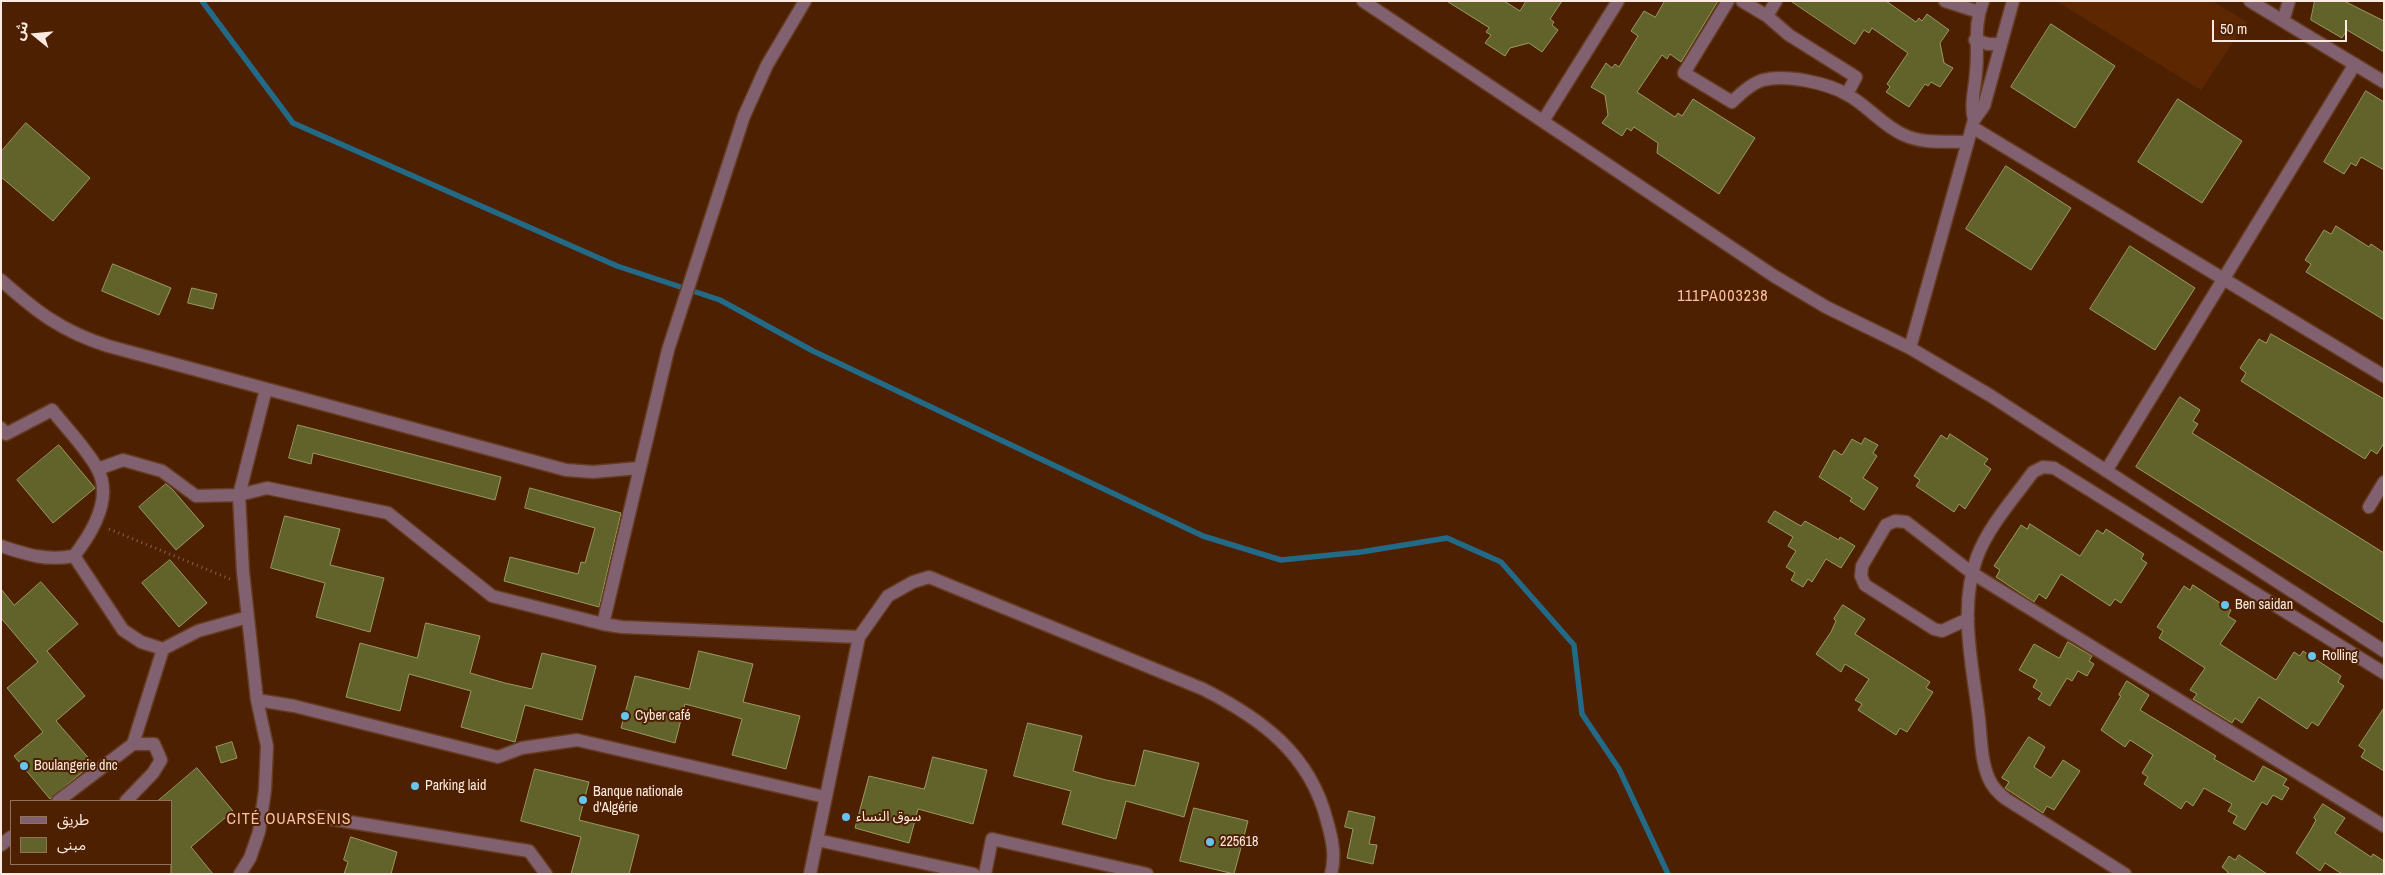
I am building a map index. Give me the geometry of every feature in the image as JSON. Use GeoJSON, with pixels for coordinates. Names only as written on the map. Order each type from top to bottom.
{"type":"FeatureCollection","features":[{"type":"Feature","properties":{"kind":"street"},"geometry":{"type":"LineString","coordinates":[[603,624],[668,350],[754,90],[771,56],[805,1]]}},
{"type":"Feature","properties":{"kind":"street"},"geometry":{"type":"LineString","coordinates":[[1363,1],[1794,288],[1826,307],[1910,348],[1991,396],[2384,651]]}},
{"type":"Feature","properties":{"kind":"street"},"geometry":{"type":"LineString","coordinates":[[1543,121],[1618,1]]}},
{"type":"Feature","properties":{"kind":"street"},"geometry":{"type":"LineString","coordinates":[[1728,1],[1684,72],[1732,102],[1742,92],[1762,80],[1783,78],[1807,81],[1847,94],[1904,136],[1925,141],[1968,142]]}},
{"type":"Feature","properties":{"kind":"street"},"geometry":{"type":"LineString","coordinates":[[1742,1],[1767,16],[1789,35],[1856,77],[1847,94]]}},
{"type":"Feature","properties":{"kind":"street"},"geometry":{"type":"LineString","coordinates":[[1767,16],[1776,1]]}},
{"type":"Feature","properties":{"kind":"street"},"geometry":{"type":"LineString","coordinates":[[1910,348],[1973,123],[1972,103],[1976,72],[1975,40],[1981,6],[1945,1]]}},
{"type":"Feature","properties":{"kind":"street"},"geometry":{"type":"LineString","coordinates":[[2250,1],[2384,82]]}},
{"type":"Feature","properties":{"kind":"street"},"geometry":{"type":"LineString","coordinates":[[2283,21],[2289,1]]}},
{"type":"Feature","properties":{"kind":"street"},"geometry":{"type":"LineString","coordinates":[[1973,123],[1984,106],[2001,44],[2009,3]]}},
{"type":"Feature","properties":{"kind":"street"},"geometry":{"type":"LineString","coordinates":[[1975,40],[1988,44],[2001,44]]}},
{"type":"Feature","properties":{"kind":"street"},"geometry":{"type":"LineString","coordinates":[[2106,471],[2355,64]]}},
{"type":"Feature","properties":{"kind":"street"},"geometry":{"type":"LineString","coordinates":[[1973,123],[2384,376]]}},
{"type":"Feature","properties":{"kind":"street"},"geometry":{"type":"LineString","coordinates":[[1,280],[39,313],[63,328],[90,340],[575,472],[639,468]]}},
{"type":"Feature","properties":{"kind":"street"},"geometry":{"type":"LineString","coordinates":[[240,874],[250,858],[260,832],[265,790],[267,746],[257,700],[248,617],[240,495],[266,389]]}},
{"type":"Feature","properties":{"kind":"street"},"geometry":{"type":"LineString","coordinates":[[1,428],[6,434],[52,410],[98,469],[103,489],[102,506],[87,540],[74,556],[35,558],[1,546]]}},
{"type":"Feature","properties":{"kind":"street"},"geometry":{"type":"LineString","coordinates":[[98,469],[122,460],[162,471],[196,496],[240,495],[267,488],[388,512],[492,596],[603,624],[622,627],[859,637]]}},
{"type":"Feature","properties":{"kind":"street"},"geometry":{"type":"LineString","coordinates":[[2125,874],[1995,790],[1985,765],[1968,619],[1972,573],[1978,555],[1995,526],[2033,472],[2043,467],[2054,468],[2384,673]]}},
{"type":"Feature","properties":{"kind":"street"},"geometry":{"type":"LineString","coordinates":[[2368,507],[2384,482]]}},
{"type":"Feature","properties":{"kind":"street"},"geometry":{"type":"LineString","coordinates":[[1968,619],[1942,631],[1934,629],[1865,585],[1861,576],[1862,566],[1886,525],[1895,521],[1906,522],[1972,573],[2384,826]]}},
{"type":"Feature","properties":{"kind":"street"},"geometry":{"type":"LineString","coordinates":[[74,556],[123,630],[141,642],[164,648],[198,631],[248,617]]}},
{"type":"Feature","properties":{"kind":"street"},"geometry":{"type":"LineString","coordinates":[[810,874],[859,637],[888,596],[913,582],[929,577],[1203,689],[1238,707],[1279,739],[1304,766],[1322,799],[1334,862],[1331,874]]}},
{"type":"Feature","properties":{"kind":"street"},"geometry":{"type":"LineString","coordinates":[[59,800],[133,744],[164,648]]}},
{"type":"Feature","properties":{"kind":"street"},"geometry":{"type":"LineString","coordinates":[[257,700],[294,706],[498,757],[522,748],[576,740],[825,797]]}},
{"type":"Feature","properties":{"kind":"street"},"geometry":{"type":"LineString","coordinates":[[127,800],[153,773],[161,760],[154,744],[133,744]]}},
{"type":"Feature","properties":{"kind":"street"},"geometry":{"type":"LineString","coordinates":[[319,817],[529,851],[546,874]]}},
{"type":"Feature","properties":{"kind":"street"},"geometry":{"type":"LineString","coordinates":[[985,874],[992,839],[1148,874]]}},
{"type":"Feature","properties":{"kind":"street"},"geometry":{"type":"LineString","coordinates":[[817,840],[974,874]]}},
{"type":"Feature","properties":{"kind":"path"},"geometry":{"type":"LineString","coordinates":[[94,524],[245,584]]}},
{"type":"Feature","properties":{"kind":"shaded area"},"geometry":{"type":"Polygon","coordinates":[[[2056,1],[2212,1],[2247,22],[2201,90],[2056,1]]]}},
{"type":"Feature","properties":{"kind":"building"},"geometry":{"type":"Polygon","coordinates":[[[1447,1],[1504,1],[1520,11],[1526,1],[1562,1],[1550,19],[1554,22],[1552,25],[1558,30],[1542,52],[1529,43],[1510,48],[1505,56],[1485,43],[1491,35],[1486,32],[1489,28],[1447,1]]]}},
{"type":"Feature","properties":{"kind":"building"},"geometry":{"type":"Polygon","coordinates":[[[1665,1],[1718,1],[1681,62],[1670,54],[1667,59],[1662,55],[1637,92],[1675,117],[1678,113],[1682,116],[1693,99],[1755,138],[1719,194],[1657,153],[1658,143],[1634,127],[1631,131],[1627,128],[1622,136],[1602,123],[1608,115],[1605,95],[1591,87],[1606,63],[1612,68],[1615,64],[1619,67],[1638,36],[1631,31],[1644,11],[1655,17],[1665,1]]]}},
{"type":"Feature","properties":{"kind":"building"},"geometry":{"type":"Polygon","coordinates":[[[1791,1],[1886,1],[1916,22],[1919,18],[1922,21],[1927,14],[1949,30],[1940,43],[1944,63],[1953,68],[1940,87],[1931,82],[1928,86],[1925,84],[1909,107],[1886,92],[1890,87],[1887,84],[1908,53],[1872,28],[1869,33],[1864,30],[1855,44],[1791,1]]]}},
{"type":"Feature","properties":{"kind":"building"},"geometry":{"type":"Polygon","coordinates":[[[2315,1],[2344,1],[2384,21],[2384,52],[2347,30],[2342,38],[2311,20],[2315,1]]]}},
{"type":"Feature","properties":{"kind":"building"},"geometry":{"type":"Polygon","coordinates":[[[2051,24],[2115,66],[2075,128],[2011,87],[2051,24]]]}},
{"type":"Feature","properties":{"kind":"building"},"geometry":{"type":"Polygon","coordinates":[[[2366,91],[2384,102],[2384,170],[2361,157],[2356,166],[2351,163],[2344,174],[2324,162],[2366,91]]]}},
{"type":"Feature","properties":{"kind":"building"},"geometry":{"type":"Polygon","coordinates":[[[2178,99],[2242,141],[2202,203],[2138,162],[2178,99]]]}},
{"type":"Feature","properties":{"kind":"building"},"geometry":{"type":"Polygon","coordinates":[[[26,123],[90,178],[53,221],[1,177],[1,152],[26,123]]]}},
{"type":"Feature","properties":{"kind":"building"},"geometry":{"type":"Polygon","coordinates":[[[2006,166],[2071,208],[2031,270],[1966,229],[2006,166]]]}},
{"type":"Feature","properties":{"kind":"building"},"geometry":{"type":"Polygon","coordinates":[[[2336,226],[2369,247],[2371,244],[2384,253],[2384,320],[2306,272],[2311,264],[2305,260],[2324,230],[2331,234],[2336,226]]]}},
{"type":"Feature","properties":{"kind":"building"},"geometry":{"type":"Polygon","coordinates":[[[2130,246],[2195,288],[2155,350],[2090,309],[2130,246]]]}},
{"type":"Feature","properties":{"kind":"building"},"geometry":{"type":"Polygon","coordinates":[[[113,264],[171,288],[159,315],[102,291],[113,264]]]}},
{"type":"Feature","properties":{"kind":"building"},"geometry":{"type":"Polygon","coordinates":[[[192,288],[217,294],[213,309],[188,303],[192,288]]]}},
{"type":"Feature","properties":{"kind":"building"},"geometry":{"type":"Polygon","coordinates":[[[2271,334],[2384,399],[2384,443],[2377,454],[2371,450],[2365,459],[2241,381],[2246,373],[2240,368],[2259,339],[2266,343],[2271,334]]]}},
{"type":"Feature","properties":{"kind":"building"},"geometry":{"type":"Polygon","coordinates":[[[2180,397],[2200,410],[2193,421],[2198,424],[2192,433],[2384,553],[2384,623],[2136,467],[2180,397]]]}},
{"type":"Feature","properties":{"kind":"building"},"geometry":{"type":"Polygon","coordinates":[[[298,425],[501,477],[495,500],[313,453],[311,464],[289,458],[298,425]]]}},
{"type":"Feature","properties":{"kind":"building"},"geometry":{"type":"Polygon","coordinates":[[[1950,434],[1988,459],[1984,464],[1991,469],[1965,509],[1959,504],[1954,512],[1916,486],[1920,480],[1914,476],[1941,435],[1947,439],[1950,434]]]}},
{"type":"Feature","properties":{"kind":"building"},"geometry":{"type":"Polygon","coordinates":[[[1865,438],[1878,445],[1873,453],[1877,456],[1863,478],[1878,488],[1864,510],[1850,501],[1852,498],[1819,477],[1834,450],[1842,455],[1852,439],[1861,444],[1865,438]]]}},
{"type":"Feature","properties":{"kind":"building"},"geometry":{"type":"Polygon","coordinates":[[[59,445],[95,488],[53,523],[17,480],[59,445]]]}},
{"type":"Feature","properties":{"kind":"building"},"geometry":{"type":"Polygon","coordinates":[[[166,484],[204,526],[176,550],[139,507],[166,484]]]}},
{"type":"Feature","properties":{"kind":"building"},"geometry":{"type":"Polygon","coordinates":[[[530,488],[621,513],[599,607],[504,581],[510,557],[578,574],[581,562],[585,563],[595,528],[525,508],[530,488]]]}},
{"type":"Feature","properties":{"kind":"building"},"geometry":{"type":"Polygon","coordinates":[[[1775,511],[1801,526],[1805,521],[1839,540],[1840,537],[1855,546],[1841,568],[1826,559],[1812,582],[1808,579],[1803,587],[1791,580],[1795,573],[1786,567],[1796,551],[1788,546],[1793,537],[1768,522],[1775,511]]]}},
{"type":"Feature","properties":{"kind":"building"},"geometry":{"type":"Polygon","coordinates":[[[285,516],[340,529],[330,565],[384,578],[370,632],[316,617],[325,583],[271,568],[285,516]]]}},
{"type":"Feature","properties":{"kind":"building"},"geometry":{"type":"Polygon","coordinates":[[[2030,524],[2080,556],[2097,530],[2103,534],[2106,529],[2144,554],[2141,559],[2147,563],[2121,603],[2115,599],[2110,606],[2061,574],[2046,599],[2039,594],[2034,602],[1996,577],[2000,570],[1994,566],[2021,525],[2027,529],[2030,524]]]}},
{"type":"Feature","properties":{"kind":"building"},"geometry":{"type":"Polygon","coordinates":[[[170,560],[207,603],[179,627],[142,583],[170,560]]]}},
{"type":"Feature","properties":{"kind":"building"},"geometry":{"type":"Polygon","coordinates":[[[41,582],[78,624],[47,651],[85,696],[56,721],[93,763],[50,799],[14,756],[43,732],[7,688],[38,662],[1,618],[1,589],[14,605],[41,582]]]}},
{"type":"Feature","properties":{"kind":"building"},"geometry":{"type":"Polygon","coordinates":[[[2193,585],[2231,610],[2228,616],[2236,621],[2220,644],[2276,680],[2294,652],[2300,656],[2303,651],[2341,676],[2338,682],[2344,686],[2318,726],[2312,722],[2307,729],[2259,697],[2242,723],[2235,718],[2232,723],[2193,699],[2197,694],[2190,690],[2205,668],[2159,638],[2163,631],[2157,627],[2184,586],[2190,590],[2193,585]]]}},
{"type":"Feature","properties":{"kind":"building"},"geometry":{"type":"Polygon","coordinates":[[[1843,605],[1865,619],[1855,634],[1930,682],[1926,688],[1933,692],[1907,732],[1900,728],[1896,735],[1858,710],[1862,704],[1855,700],[1869,679],[1845,664],[1841,672],[1816,654],[1831,632],[1836,621],[1834,619],[1843,605]]]}},
{"type":"Feature","properties":{"kind":"building"},"geometry":{"type":"Polygon","coordinates":[[[426,623],[480,636],[470,673],[505,683],[532,689],[542,653],[596,666],[582,720],[525,705],[515,742],[461,727],[471,691],[409,674],[400,711],[346,697],[360,643],[417,658],[426,623]]]}},
{"type":"Feature","properties":{"kind":"building"},"geometry":{"type":"Polygon","coordinates":[[[2068,642],[2092,656],[2089,661],[2094,664],[2087,676],[2078,671],[2072,681],[2067,678],[2050,706],[2038,699],[2042,693],[2033,687],[2037,680],[2019,670],[2034,644],[2059,658],[2068,642]]]}},
{"type":"Feature","properties":{"kind":"building"},"geometry":{"type":"Polygon","coordinates":[[[699,651],[753,664],[743,702],[800,716],[786,769],[732,755],[742,719],[685,704],[675,743],[621,728],[635,676],[689,689],[699,651]]]}},
{"type":"Feature","properties":{"kind":"building"},"geometry":{"type":"Polygon","coordinates":[[[2127,681],[2149,695],[2140,710],[2216,756],[2214,759],[2254,782],[2263,766],[2287,779],[2283,785],[2289,788],[2282,800],[2273,795],[2267,805],[2262,802],[2245,830],[2233,823],[2237,816],[2228,811],[2232,804],[2204,788],[2193,806],[2186,801],[2181,809],[2144,784],[2148,777],[2142,773],[2153,755],[2130,740],[2125,747],[2101,730],[2121,696],[2119,695],[2127,681]]]}},
{"type":"Feature","properties":{"kind":"building"},"geometry":{"type":"Polygon","coordinates":[[[2384,708],[2384,771],[2361,757],[2365,750],[2359,746],[2384,708]]]}},
{"type":"Feature","properties":{"kind":"building"},"geometry":{"type":"Polygon","coordinates":[[[1028,723],[1082,736],[1073,771],[1106,780],[1135,786],[1144,750],[1199,763],[1184,817],[1126,801],[1116,839],[1062,824],[1071,791],[1014,776],[1028,723]]]}},
{"type":"Feature","properties":{"kind":"building"},"geometry":{"type":"Polygon","coordinates":[[[2029,737],[2045,747],[2034,767],[2051,778],[2063,760],[2080,771],[2054,810],[2047,806],[2043,813],[2005,788],[2009,782],[2002,778],[2029,737]]]}},
{"type":"Feature","properties":{"kind":"building"},"geometry":{"type":"Polygon","coordinates":[[[232,742],[237,758],[221,763],[216,747],[232,742]]]}},
{"type":"Feature","properties":{"kind":"building"},"geometry":{"type":"Polygon","coordinates":[[[933,757],[987,770],[973,824],[918,809],[909,843],[855,828],[869,776],[924,789],[933,757]]]}},
{"type":"Feature","properties":{"kind":"building"},"geometry":{"type":"Polygon","coordinates":[[[197,768],[233,811],[191,847],[213,874],[171,874],[172,800],[159,800],[197,768]]]}},
{"type":"Feature","properties":{"kind":"building"},"geometry":{"type":"Polygon","coordinates":[[[535,769],[589,782],[579,820],[639,835],[629,874],[571,874],[581,837],[521,821],[535,769]]]}},
{"type":"Feature","properties":{"kind":"building"},"geometry":{"type":"Polygon","coordinates":[[[2323,804],[2345,818],[2335,833],[2371,857],[2373,854],[2384,861],[2384,874],[2342,874],[2325,863],[2320,871],[2296,853],[2310,831],[2316,820],[2314,818],[2323,804]]]}},
{"type":"Feature","properties":{"kind":"building"},"geometry":{"type":"Polygon","coordinates":[[[1194,808],[1248,821],[1234,874],[1180,861],[1194,808]]]}},
{"type":"Feature","properties":{"kind":"building"},"geometry":{"type":"Polygon","coordinates":[[[1349,811],[1375,817],[1369,844],[1377,845],[1373,864],[1347,858],[1353,829],[1345,827],[1349,811]]]}},
{"type":"Feature","properties":{"kind":"building"},"geometry":{"type":"Polygon","coordinates":[[[351,837],[397,852],[391,874],[344,874],[348,862],[344,860],[351,837]]]}},
{"type":"Feature","properties":{"kind":"building"},"geometry":{"type":"Polygon","coordinates":[[[2239,855],[2267,874],[2227,874],[2228,872],[2222,867],[2229,856],[2235,860],[2239,855]]]}},
{"type":"Feature","properties":{"kind":"waterway"},"geometry":{"type":"LineString","coordinates":[[202,1],[293,123],[617,266],[720,300],[813,351],[1203,536],[1281,560],[1361,552],[1447,538],[1501,562],[1574,645],[1582,714],[1619,769],[1668,874]]}},
{"type":"Feature","properties":{"kind":"place","name":"Ben saidan"},"geometry":{"type":"Point","coordinates":[2225,605]}},
{"type":"Feature","properties":{"kind":"place","name":"Rolling"},"geometry":{"type":"Point","coordinates":[2312,656]}},
{"type":"Feature","properties":{"kind":"place","name":"Cyber café"},"geometry":{"type":"Point","coordinates":[625,716]}},
{"type":"Feature","properties":{"kind":"place","name":"Boulangerie dnc"},"geometry":{"type":"Point","coordinates":[24,766]}},
{"type":"Feature","properties":{"kind":"place","name":"Parking laid"},"geometry":{"type":"Point","coordinates":[415,786]}},
{"type":"Feature","properties":{"kind":"place","name":"Banque nationale d'Algérie"},"geometry":{"type":"Point","coordinates":[583,800]}},
{"type":"Feature","properties":{"kind":"place","name":"سوق النساء"},"geometry":{"type":"Point","coordinates":[846,817]}},
{"type":"Feature","properties":{"kind":"place","name":"225618"},"geometry":{"type":"Point","coordinates":[1210,842]}},
{"type":"Feature","properties":{"kind":"district","name":"111PA003238"},"geometry":{"type":"Point","coordinates":[1723,297]}},
{"type":"Feature","properties":{"kind":"district","name":"CITÉ OUARSENIS"},"geometry":{"type":"Point","coordinates":[289,820]}}]}
